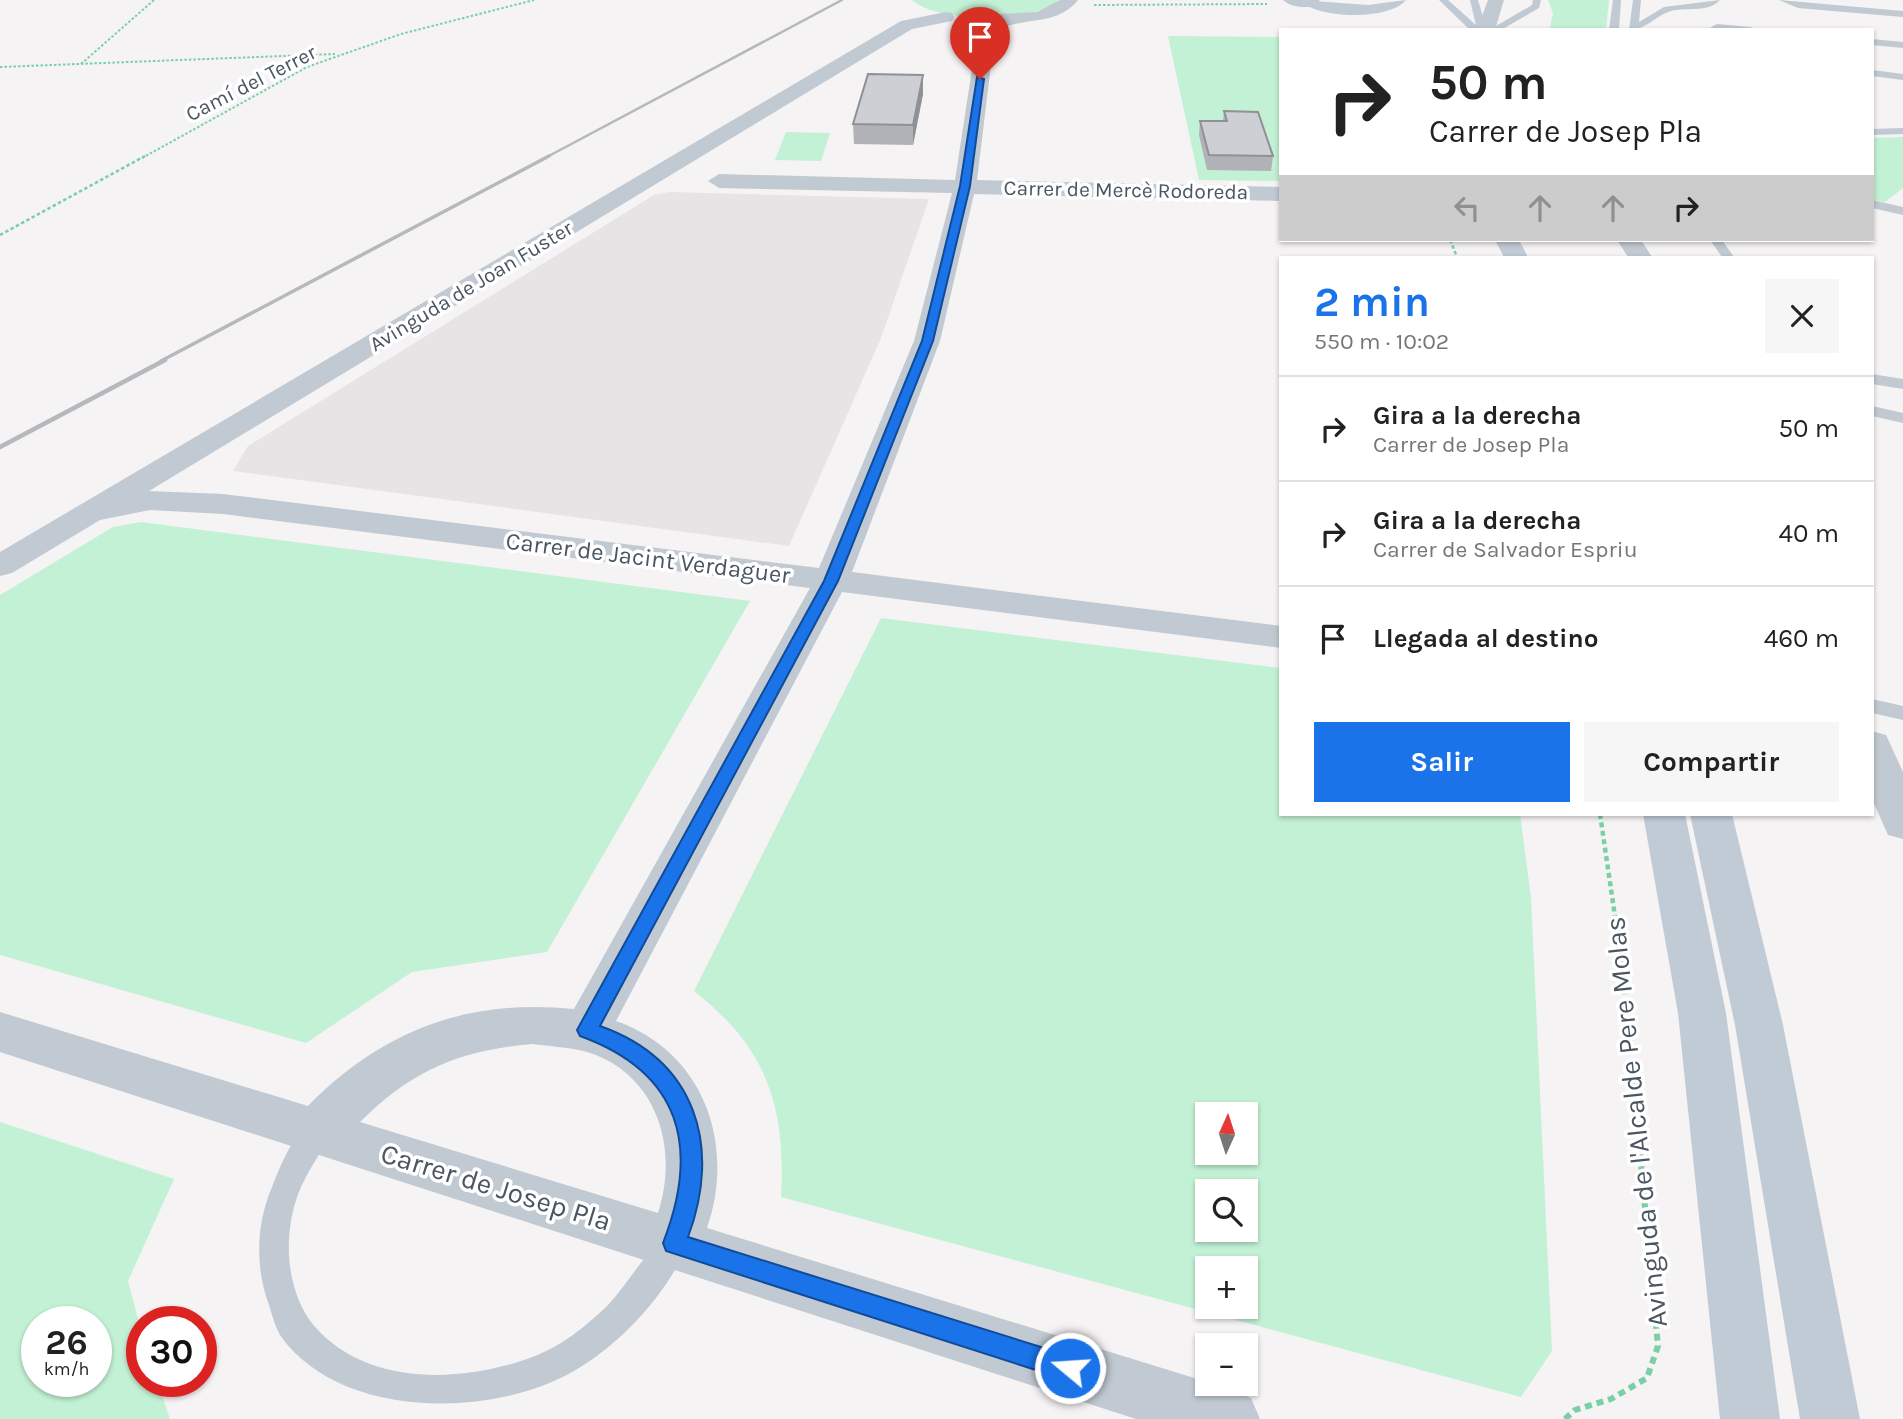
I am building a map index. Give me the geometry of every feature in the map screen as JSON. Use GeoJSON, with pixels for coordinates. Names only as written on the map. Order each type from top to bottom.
{"type":"FeatureCollection","features":[{"type":"Feature","properties":{"kind":"street"},"geometry":{"type":"LineString","coordinates":[[1291,0],[1310,1],[1330,7],[1370,25],[1392,4]]}},
{"type":"Feature","properties":{"kind":"street"},"geometry":{"type":"LineString","coordinates":[[1486,28],[1496,0]]}},
{"type":"Feature","properties":{"kind":"street","name":"Avinguda de Joan Fuster"},"geometry":{"type":"LineString","coordinates":[[0,566],[638,185],[683,176],[907,25],[1049,13],[1068,2],[1089,3]]}},
{"type":"Feature","properties":{"kind":"street"},"geometry":{"type":"LineString","coordinates":[[1330,7],[1392,4]]}},
{"type":"Feature","properties":{"kind":"street","name":"Avinguda de Joan Fuster"},"geometry":{"type":"LineString","coordinates":[[0,539],[888,23],[910,6],[975,21]]}},
{"type":"Feature","properties":{"kind":"street"},"geometry":{"type":"LineString","coordinates":[[587,1030],[831,581],[927,341],[965,186],[975,21]]}},
{"type":"Feature","properties":{"kind":"street","name":"Carrer de Mercè Rodoreda"},"geometry":{"type":"LineString","coordinates":[[683,176],[719,181],[1279,194]]}},
{"type":"Feature","properties":{"kind":"street","name":"Carrer de Jacint Verdaguer"},"geometry":{"type":"LineString","coordinates":[[184,458],[180,472],[185,485],[198,495],[223,504]]}},
{"type":"Feature","properties":{"kind":"street","name":"Carrer de Jacint Verdaguer"},"geometry":{"type":"LineString","coordinates":[[91,512],[150,500],[223,504],[1279,638]]}},
{"type":"Feature","properties":{"kind":"street"},"geometry":{"type":"LineString","coordinates":[[1874,749],[1903,824]]}},
{"type":"Feature","properties":{"kind":"street"},"geometry":{"type":"LineString","coordinates":[[1664,816],[1702,1013],[1750,1419]]}},
{"type":"Feature","properties":{"kind":"street"},"geometry":{"type":"LineString","coordinates":[[1711,816],[1759,1025],[1830,1419]]}},
{"type":"Feature","properties":{"kind":"street"},"geometry":{"type":"LineString","coordinates":[[318,1131],[344,1102],[375,1077],[409,1055],[445,1039],[482,1028],[518,1023],[554,1024],[587,1030],[615,1040],[639,1054],[659,1073],[675,1095],[686,1120],[692,1148],[693,1179],[687,1211],[674,1243]]}},
{"type":"Feature","properties":{"kind":"street","name":"Carrer de Josep Pla"},"geometry":{"type":"LineString","coordinates":[[0,1032],[1230,1419]]}},
{"type":"Feature","properties":{"kind":"lane"},"geometry":{"type":"LineString","coordinates":[[1443,0],[1482,28]]}},
{"type":"Feature","properties":{"kind":"lane"},"geometry":{"type":"LineString","coordinates":[[1455,0],[1483,28]]}},
{"type":"Feature","properties":{"kind":"lane"},"geometry":{"type":"LineString","coordinates":[[1462,0],[1483,28]]}},
{"type":"Feature","properties":{"kind":"lane"},"geometry":{"type":"LineString","coordinates":[[1474,0],[1484,28]]}},
{"type":"Feature","properties":{"kind":"lane"},"geometry":{"type":"LineString","coordinates":[[1482,0],[1485,28]]}},
{"type":"Feature","properties":{"kind":"lane"},"geometry":{"type":"LineString","coordinates":[[1486,28],[1503,0]]}},
{"type":"Feature","properties":{"kind":"lane"},"geometry":{"type":"LineString","coordinates":[[1488,28],[1524,5],[1526,0]]}},
{"type":"Feature","properties":{"kind":"lane"},"geometry":{"type":"LineString","coordinates":[[1489,28],[1536,6],[1537,0]]}},
{"type":"Feature","properties":{"kind":"lane"},"geometry":{"type":"LineString","coordinates":[[1614,28],[1617,0]]}},
{"type":"Feature","properties":{"kind":"lane"},"geometry":{"type":"LineString","coordinates":[[1634,28],[1637,0]]}},
{"type":"Feature","properties":{"kind":"lane"},"geometry":{"type":"LineString","coordinates":[[1636,28],[1667,9],[1711,4],[1716,0]]}},
{"type":"Feature","properties":{"kind":"lane"},"geometry":{"type":"LineString","coordinates":[[1783,0],[1798,5],[1903,14]]}},
{"type":"Feature","properties":{"kind":"lane"},"geometry":{"type":"LineString","coordinates":[[1487,28],[1515,4]]}},
{"type":"Feature","properties":{"kind":"lane"},"geometry":{"type":"LineString","coordinates":[[1874,42],[1903,45]]}},
{"type":"Feature","properties":{"kind":"lane"},"geometry":{"type":"LineString","coordinates":[[1874,74],[1903,76]]}},
{"type":"Feature","properties":{"kind":"lane"},"geometry":{"type":"LineString","coordinates":[[1874,132],[1903,131]]}},
{"type":"Feature","properties":{"kind":"lane"},"geometry":{"type":"LineString","coordinates":[[1874,204],[1903,211]]}},
{"type":"Feature","properties":{"kind":"lane"},"geometry":{"type":"LineString","coordinates":[[1874,379],[1903,384]]}},
{"type":"Feature","properties":{"kind":"lane"},"geometry":{"type":"LineString","coordinates":[[1874,411],[1903,418]]}},
{"type":"Feature","properties":{"kind":"lane"},"geometry":{"type":"LineString","coordinates":[[1874,706],[1903,713]]}},
{"type":"Feature","properties":{"kind":"lane"},"geometry":{"type":"LineString","coordinates":[[318,1131],[298,1162],[284,1193],[275,1226],[273,1258],[278,1290],[288,1320],[307,1346],[332,1367],[365,1384],[403,1393],[449,1395],[496,1387],[542,1370],[584,1346],[621,1315],[652,1280],[674,1243]]}},
{"type":"Feature","properties":{"kind":"path"},"geometry":{"type":"LineString","coordinates":[[81,64],[154,0]]}},
{"type":"Feature","properties":{"kind":"path","name":"Camí del Terrer"},"geometry":{"type":"LineString","coordinates":[[0,235],[307,66],[401,34],[534,0]]}},
{"type":"Feature","properties":{"kind":"path"},"geometry":{"type":"LineString","coordinates":[[1089,3],[1271,4]]}},
{"type":"Feature","properties":{"kind":"path"},"geometry":{"type":"LineString","coordinates":[[0,67],[340,54]]}},
{"type":"Feature","properties":{"kind":"path","name":"Avinguda de l'Alcalde Pere Molas"},"geometry":{"type":"LineString","coordinates":[[1565,1419],[1574,1410],[1611,1399],[1647,1378],[1658,1346],[1620,938],[1600,816]]}},
{"type":"Feature","properties":{"kind":"shaded area"},"geometry":{"type":"Polygon","coordinates":[[[669,192],[929,199],[881,338],[789,546],[233,471],[248,446],[654,195],[669,192]]]}},
{"type":"Feature","properties":{"kind":"green space"},"geometry":{"type":"Polygon","coordinates":[[[912,0],[1059,0],[1047,8],[1029,13],[986,18],[942,13],[925,8],[912,0]]]}},
{"type":"Feature","properties":{"kind":"green space"},"geometry":{"type":"Polygon","coordinates":[[[1548,0],[1609,0],[1606,28],[1550,28],[1553,13],[1548,0]]]}},
{"type":"Feature","properties":{"kind":"green space"},"geometry":{"type":"Polygon","coordinates":[[[1168,36],[1279,37],[1279,181],[1199,180],[1168,36]]]}},
{"type":"Feature","properties":{"kind":"green space"},"geometry":{"type":"Polygon","coordinates":[[[786,132],[830,133],[821,161],[775,160],[786,132]]]}},
{"type":"Feature","properties":{"kind":"green space"},"geometry":{"type":"Polygon","coordinates":[[[1903,137],[1903,188],[1885,202],[1874,200],[1874,138],[1903,137]]]}},
{"type":"Feature","properties":{"kind":"green space"},"geometry":{"type":"Polygon","coordinates":[[[141,522],[750,601],[547,952],[412,972],[306,1043],[0,955],[0,595],[113,527],[141,522]]]}},
{"type":"Feature","properties":{"kind":"green space"},"geometry":{"type":"Polygon","coordinates":[[[881,618],[1279,668],[1279,816],[1520,816],[1531,898],[1552,1351],[1521,1397],[1232,1319],[1258,1319],[1258,1256],[1195,1256],[1195,1309],[781,1197],[780,1134],[775,1107],[767,1081],[739,1034],[694,991],[881,618]]]}},
{"type":"Feature","properties":{"kind":"green space"},"geometry":{"type":"Polygon","coordinates":[[[0,1122],[174,1179],[128,1281],[135,1306],[126,1306],[126,1397],[162,1397],[170,1419],[0,1419],[0,1122]]]}},
{"type":"Feature","properties":{"kind":"building"},"geometry":{"type":"Polygon","coordinates":[[[868,74],[923,75],[913,125],[853,124],[868,74]]]}},
{"type":"Feature","properties":{"kind":"building"},"geometry":{"type":"Polygon","coordinates":[[[1224,111],[1258,112],[1273,156],[1209,155],[1200,121],[1227,121],[1224,111]]]}},
{"type":"Feature","properties":{"kind":"railway"},"geometry":{"type":"LineString","coordinates":[[545,158],[842,0]]}},
{"type":"Feature","properties":{"kind":"railway"},"geometry":{"type":"LineString","coordinates":[[161,361],[549,156]]}},
{"type":"Feature","properties":{"kind":"railway"},"geometry":{"type":"LineString","coordinates":[[0,447],[165,360]]}},
{"type":"Feature","properties":{"kind":"route"},"geometry":{"type":"LineString","coordinates":[[980,79],[965,186],[949,257],[927,341],[886,448],[831,581],[587,1030],[615,1040],[639,1054],[659,1073],[675,1095],[686,1120],[692,1148],[693,1179],[687,1211],[674,1243],[1070,1368]]}}]}
